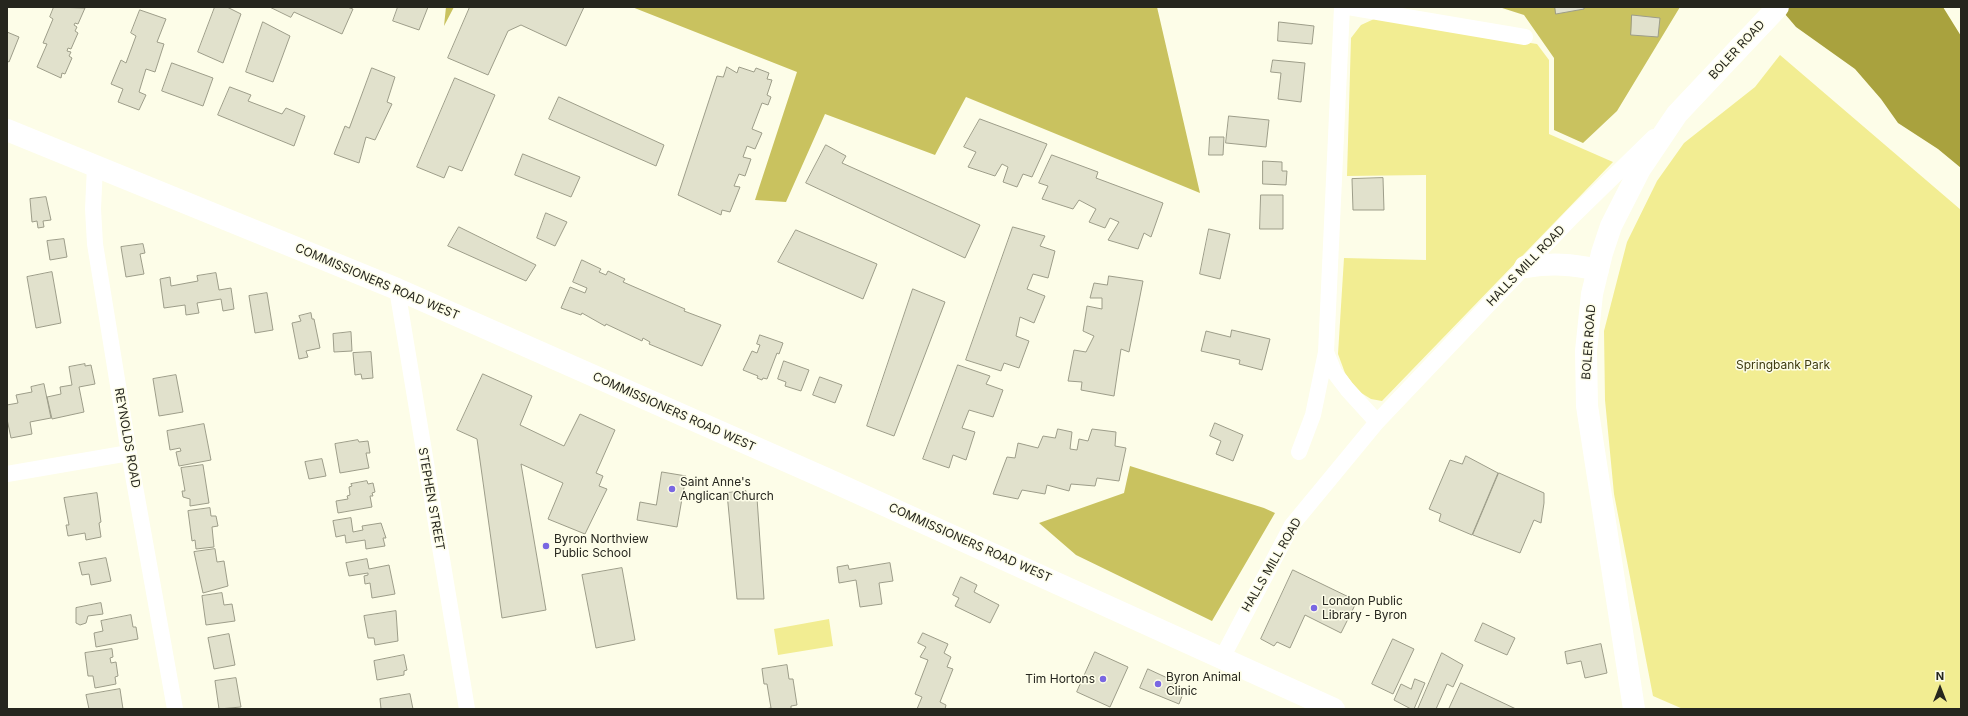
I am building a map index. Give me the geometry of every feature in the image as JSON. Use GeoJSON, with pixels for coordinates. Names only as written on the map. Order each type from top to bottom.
{"type":"FeatureCollection","features":[{"type":"Feature","properties":{"kind":"main road","name":"BOLER ROAD"},"geometry":{"type":"LineString","coordinates":[[1634,709],[1587,406],[1586,351],[1588,322],[1598,270],[1611,226],[1640,169],[1678,114],[1778,7]]}},
{"type":"Feature","properties":{"kind":"main road","name":"COMMISSIONERS ROAD WEST"},"geometry":{"type":"LineString","coordinates":[[7,130],[397,289],[848,488],[1334,709]]}},
{"type":"Feature","properties":{"kind":"main road"},"geometry":{"type":"LineString","coordinates":[[1525,267],[1550,264],[1573,265],[1598,270]]}},
{"type":"Feature","properties":{"kind":"street"},"geometry":{"type":"LineString","coordinates":[[1299,452],[1313,415],[1326,352],[1342,7]]}},
{"type":"Feature","properties":{"kind":"street"},"geometry":{"type":"LineString","coordinates":[[1348,7],[1526,37]]}},
{"type":"Feature","properties":{"kind":"street","name":"HALLS MILL ROAD"},"geometry":{"type":"LineString","coordinates":[[1222,658],[1292,525],[1377,422],[1572,218],[1678,114]]}},
{"type":"Feature","properties":{"kind":"street","name":"REYNOLDS ROAD"},"geometry":{"type":"LineString","coordinates":[[95,166],[93,209],[95,244],[129,452],[175,709]]}},
{"type":"Feature","properties":{"kind":"street","name":"STEPHEN STREET"},"geometry":{"type":"LineString","coordinates":[[397,289],[467,709]]}},
{"type":"Feature","properties":{"kind":"street"},"geometry":{"type":"LineString","coordinates":[[1326,352],[1334,372],[1377,422]]}},
{"type":"Feature","properties":{"kind":"street"},"geometry":{"type":"LineString","coordinates":[[7,474],[129,452]]}},
{"type":"Feature","properties":{"kind":"green space"},"geometry":{"type":"Polygon","coordinates":[[[1374,19],[1537,44],[1549,60],[1549,134],[1613,162],[1382,401],[1371,399],[1358,391],[1345,373],[1338,354],[1344,258],[1426,260],[1426,175],[1347,176],[1351,38],[1361,25],[1374,19]]]}},
{"type":"Feature","properties":{"kind":"green space","name":"Springbank Park"},"geometry":{"type":"Polygon","coordinates":[[[1780,55],[1961,210],[1961,709],[1683,709],[1653,696],[1614,494],[1605,400],[1604,331],[1627,242],[1657,181],[1684,143],[1755,87],[1780,55]]]}},
{"type":"Feature","properties":{"kind":"green space"},"geometry":{"type":"Polygon","coordinates":[[[829,619],[833,646],[778,655],[774,629],[829,619]]]}},
{"type":"Feature","properties":{"kind":"shaded area"},"geometry":{"type":"Polygon","coordinates":[[[446,7],[454,7],[444,26],[446,7]]]}},
{"type":"Feature","properties":{"kind":"shaded area"},"geometry":{"type":"Polygon","coordinates":[[[632,7],[1157,7],[1200,193],[966,97],[935,155],[825,114],[786,202],[755,200],[797,72],[632,7]]]}},
{"type":"Feature","properties":{"kind":"shaded area"},"geometry":{"type":"Polygon","coordinates":[[[1499,7],[1680,7],[1617,111],[1583,143],[1554,130],[1554,58],[1524,15],[1499,7]]]}},
{"type":"Feature","properties":{"kind":"shaded area"},"geometry":{"type":"Polygon","coordinates":[[[1779,7],[1943,7],[1961,36],[1961,168],[1938,149],[1898,123],[1881,99],[1855,69],[1796,27],[1779,7]]]}},
{"type":"Feature","properties":{"kind":"shaded area"},"geometry":{"type":"Polygon","coordinates":[[[1130,466],[1264,508],[1275,513],[1212,621],[1076,555],[1039,523],[1124,493],[1130,466]]]}},
{"type":"Feature","properties":{"kind":"building"},"geometry":{"type":"Polygon","coordinates":[[[54,7],[85,8],[78,24],[75,23],[74,25],[77,27],[75,31],[78,33],[71,49],[68,48],[67,51],[71,52],[69,56],[72,58],[65,74],[62,73],[61,78],[37,67],[47,44],[43,43],[53,19],[50,17],[54,7]]]}},
{"type":"Feature","properties":{"kind":"building"},"geometry":{"type":"Polygon","coordinates":[[[215,7],[227,7],[241,14],[223,63],[198,52],[215,7]]]}},
{"type":"Feature","properties":{"kind":"building"},"geometry":{"type":"Polygon","coordinates":[[[270,7],[347,7],[353,9],[342,34],[294,12],[291,17],[270,7]]]}},
{"type":"Feature","properties":{"kind":"building"},"geometry":{"type":"Polygon","coordinates":[[[398,7],[428,7],[419,30],[393,21],[398,7]]]}},
{"type":"Feature","properties":{"kind":"building"},"geometry":{"type":"Polygon","coordinates":[[[470,7],[584,7],[566,46],[521,25],[508,31],[488,75],[448,58],[470,7]]]}},
{"type":"Feature","properties":{"kind":"building"},"geometry":{"type":"Polygon","coordinates":[[[1555,7],[1584,7],[1584,9],[1556,14],[1555,7]]]}},
{"type":"Feature","properties":{"kind":"building"},"geometry":{"type":"Polygon","coordinates":[[[140,10],[166,19],[157,42],[164,44],[155,72],[146,69],[139,92],[146,95],[139,110],[118,102],[123,89],[111,84],[121,60],[126,63],[136,36],[131,33],[140,10]]]}},
{"type":"Feature","properties":{"kind":"building"},"geometry":{"type":"Polygon","coordinates":[[[1632,15],[1660,18],[1658,37],[1631,35],[1632,15]]]}},
{"type":"Feature","properties":{"kind":"building"},"geometry":{"type":"Polygon","coordinates":[[[263,22],[290,36],[273,82],[246,72],[263,22]]]}},
{"type":"Feature","properties":{"kind":"building"},"geometry":{"type":"Polygon","coordinates":[[[1279,22],[1314,26],[1312,44],[1278,41],[1279,22]]]}},
{"type":"Feature","properties":{"kind":"building"},"geometry":{"type":"Polygon","coordinates":[[[7,32],[19,37],[9,62],[7,61],[7,32]]]}},
{"type":"Feature","properties":{"kind":"building"},"geometry":{"type":"Polygon","coordinates":[[[1273,60],[1305,63],[1301,102],[1278,99],[1281,73],[1271,72],[1273,60]]]}},
{"type":"Feature","properties":{"kind":"building"},"geometry":{"type":"Polygon","coordinates":[[[172,63],[213,78],[203,106],[162,91],[172,63]]]}},
{"type":"Feature","properties":{"kind":"building"},"geometry":{"type":"Polygon","coordinates":[[[727,67],[737,73],[739,67],[754,72],[756,68],[769,73],[767,79],[772,80],[767,95],[771,97],[768,105],[762,103],[752,129],[762,133],[755,149],[747,146],[743,157],[751,159],[745,176],[739,174],[734,186],[740,187],[730,212],[722,210],[721,215],[678,195],[717,76],[723,77],[727,67]]]}},
{"type":"Feature","properties":{"kind":"building"},"geometry":{"type":"Polygon","coordinates":[[[372,68],[395,77],[387,102],[392,104],[375,140],[366,137],[359,163],[334,154],[345,126],[349,128],[372,68]]]}},
{"type":"Feature","properties":{"kind":"building"},"geometry":{"type":"Polygon","coordinates":[[[455,78],[495,95],[462,171],[449,166],[444,178],[417,167],[455,78]]]}},
{"type":"Feature","properties":{"kind":"building"},"geometry":{"type":"Polygon","coordinates":[[[230,87],[251,95],[248,101],[282,114],[286,108],[305,116],[294,146],[218,115],[230,87]]]}},
{"type":"Feature","properties":{"kind":"building"},"geometry":{"type":"Polygon","coordinates":[[[559,97],[664,145],[656,166],[549,119],[559,97]]]}},
{"type":"Feature","properties":{"kind":"building"},"geometry":{"type":"Polygon","coordinates":[[[1229,116],[1269,120],[1266,147],[1226,143],[1229,116]]]}},
{"type":"Feature","properties":{"kind":"building"},"geometry":{"type":"Polygon","coordinates":[[[980,119],[1047,144],[1032,177],[1023,174],[1017,187],[1003,182],[1008,167],[1002,164],[995,176],[968,167],[976,152],[964,147],[980,119]]]}},
{"type":"Feature","properties":{"kind":"building"},"geometry":{"type":"Polygon","coordinates":[[[1210,137],[1224,137],[1223,155],[1209,155],[1210,137]]]}},
{"type":"Feature","properties":{"kind":"building"},"geometry":{"type":"Polygon","coordinates":[[[826,145],[846,156],[842,163],[980,225],[965,258],[806,183],[826,145]]]}},
{"type":"Feature","properties":{"kind":"building"},"geometry":{"type":"Polygon","coordinates":[[[523,154],[580,177],[571,197],[515,175],[523,154]]]}},
{"type":"Feature","properties":{"kind":"building"},"geometry":{"type":"Polygon","coordinates":[[[1052,155],[1098,172],[1096,178],[1163,203],[1151,237],[1144,233],[1138,249],[1108,240],[1119,222],[1110,218],[1105,228],[1089,222],[1096,209],[1079,200],[1073,209],[1042,199],[1048,186],[1039,183],[1052,155]]]}},
{"type":"Feature","properties":{"kind":"building"},"geometry":{"type":"Polygon","coordinates":[[[1263,161],[1282,162],[1282,171],[1287,171],[1286,185],[1263,184],[1263,161]]]}},
{"type":"Feature","properties":{"kind":"building"},"geometry":{"type":"Polygon","coordinates":[[[1383,178],[1384,210],[1353,210],[1352,179],[1383,178]]]}},
{"type":"Feature","properties":{"kind":"building"},"geometry":{"type":"Polygon","coordinates":[[[1261,195],[1283,195],[1283,229],[1260,229],[1261,195]]]}},
{"type":"Feature","properties":{"kind":"building"},"geometry":{"type":"Polygon","coordinates":[[[46,197],[51,220],[43,221],[44,227],[38,228],[37,221],[32,222],[30,199],[46,197]]]}},
{"type":"Feature","properties":{"kind":"building"},"geometry":{"type":"Polygon","coordinates":[[[546,213],[567,222],[555,246],[537,238],[546,213]]]}},
{"type":"Feature","properties":{"kind":"building"},"geometry":{"type":"Polygon","coordinates":[[[459,227],[536,265],[526,281],[448,246],[459,227]]]}},
{"type":"Feature","properties":{"kind":"building"},"geometry":{"type":"Polygon","coordinates":[[[1013,227],[1045,236],[1040,246],[1055,251],[1048,278],[1033,274],[1027,289],[1045,296],[1034,323],[1020,317],[1016,336],[1029,341],[1019,368],[1004,363],[1001,371],[966,360],[1013,227]]]}},
{"type":"Feature","properties":{"kind":"building"},"geometry":{"type":"Polygon","coordinates":[[[1209,229],[1230,234],[1220,279],[1200,274],[1209,229]]]}},
{"type":"Feature","properties":{"kind":"building"},"geometry":{"type":"Polygon","coordinates":[[[796,230],[877,264],[863,299],[778,262],[796,230]]]}},
{"type":"Feature","properties":{"kind":"building"},"geometry":{"type":"Polygon","coordinates":[[[64,239],[67,257],[50,260],[47,241],[64,239]]]}},
{"type":"Feature","properties":{"kind":"building"},"geometry":{"type":"Polygon","coordinates":[[[143,244],[145,253],[140,254],[144,274],[126,277],[121,247],[143,244]]]}},
{"type":"Feature","properties":{"kind":"building"},"geometry":{"type":"Polygon","coordinates":[[[582,260],[601,269],[599,272],[606,275],[608,271],[625,279],[623,282],[685,309],[684,311],[721,325],[702,366],[649,344],[650,342],[643,338],[642,341],[606,324],[605,326],[582,313],[581,315],[561,308],[570,287],[585,293],[587,288],[573,282],[582,260]]]}},
{"type":"Feature","properties":{"kind":"building"},"geometry":{"type":"Polygon","coordinates":[[[52,272],[61,323],[36,328],[27,277],[52,272]]]}},
{"type":"Feature","properties":{"kind":"building"},"geometry":{"type":"Polygon","coordinates":[[[216,273],[219,290],[231,288],[234,309],[223,311],[221,299],[197,303],[199,313],[186,315],[185,305],[164,308],[160,279],[170,277],[171,286],[198,281],[197,276],[216,273]]]}},
{"type":"Feature","properties":{"kind":"building"},"geometry":{"type":"Polygon","coordinates":[[[1109,276],[1143,281],[1129,352],[1121,349],[1114,396],[1081,390],[1082,382],[1068,381],[1074,350],[1086,352],[1094,336],[1083,331],[1087,306],[1102,309],[1102,298],[1090,298],[1094,283],[1107,285],[1109,276]]]}},
{"type":"Feature","properties":{"kind":"building"},"geometry":{"type":"Polygon","coordinates":[[[913,289],[945,302],[894,436],[867,426],[913,289]]]}},
{"type":"Feature","properties":{"kind":"building"},"geometry":{"type":"Polygon","coordinates":[[[267,293],[273,330],[255,333],[249,296],[267,293]]]}},
{"type":"Feature","properties":{"kind":"building"},"geometry":{"type":"Polygon","coordinates":[[[311,313],[312,319],[314,319],[320,348],[306,351],[308,357],[299,359],[292,323],[301,321],[299,316],[311,313]]]}},
{"type":"Feature","properties":{"kind":"building"},"geometry":{"type":"Polygon","coordinates":[[[1232,330],[1270,339],[1262,370],[1239,364],[1240,360],[1201,351],[1206,331],[1230,337],[1232,330]]]}},
{"type":"Feature","properties":{"kind":"building"},"geometry":{"type":"Polygon","coordinates":[[[351,332],[352,351],[334,352],[333,334],[351,332]]]}},
{"type":"Feature","properties":{"kind":"building"},"geometry":{"type":"Polygon","coordinates":[[[760,335],[783,343],[779,354],[777,353],[767,379],[763,378],[762,380],[757,378],[758,376],[743,370],[752,351],[757,353],[760,345],[757,344],[760,335]]]}},
{"type":"Feature","properties":{"kind":"building"},"geometry":{"type":"Polygon","coordinates":[[[371,352],[373,378],[362,379],[361,374],[355,375],[353,353],[371,352]]]}},
{"type":"Feature","properties":{"kind":"building"},"geometry":{"type":"Polygon","coordinates":[[[784,361],[809,370],[801,391],[785,386],[786,382],[778,379],[784,361]]]}},
{"type":"Feature","properties":{"kind":"building"},"geometry":{"type":"Polygon","coordinates":[[[85,364],[85,366],[91,365],[95,384],[79,387],[84,412],[52,419],[47,397],[61,394],[60,387],[72,385],[69,367],[85,364]]]}},
{"type":"Feature","properties":{"kind":"building"},"geometry":{"type":"Polygon","coordinates":[[[958,365],[990,376],[986,384],[1003,390],[993,417],[969,410],[962,428],[975,432],[966,460],[953,455],[949,468],[923,459],[958,365]]]}},
{"type":"Feature","properties":{"kind":"building"},"geometry":{"type":"Polygon","coordinates":[[[483,374],[532,396],[520,425],[564,446],[580,414],[615,430],[596,473],[603,476],[599,486],[607,489],[585,534],[548,519],[563,483],[521,464],[546,610],[502,618],[477,439],[457,430],[483,374]]]}},
{"type":"Feature","properties":{"kind":"building"},"geometry":{"type":"Polygon","coordinates":[[[176,375],[183,412],[159,416],[153,379],[176,375]]]}},
{"type":"Feature","properties":{"kind":"building"},"geometry":{"type":"Polygon","coordinates":[[[820,377],[842,385],[835,403],[813,395],[820,377]]]}},
{"type":"Feature","properties":{"kind":"building"},"geometry":{"type":"Polygon","coordinates":[[[44,384],[51,418],[30,422],[32,434],[11,438],[7,419],[7,405],[18,403],[16,395],[32,392],[31,387],[44,384]]]}},
{"type":"Feature","properties":{"kind":"building"},"geometry":{"type":"Polygon","coordinates":[[[1215,423],[1243,435],[1233,461],[1216,454],[1221,441],[1210,436],[1215,423]]]}},
{"type":"Feature","properties":{"kind":"building"},"geometry":{"type":"Polygon","coordinates":[[[204,424],[211,460],[179,466],[176,452],[181,451],[180,448],[170,450],[167,431],[204,424]]]}},
{"type":"Feature","properties":{"kind":"building"},"geometry":{"type":"Polygon","coordinates":[[[1058,429],[1072,432],[1070,449],[1077,450],[1079,439],[1088,441],[1092,429],[1116,432],[1115,446],[1126,448],[1119,481],[1097,478],[1095,486],[1071,484],[1069,491],[1047,485],[1045,494],[1022,490],[1018,499],[993,494],[1007,457],[1015,458],[1018,443],[1038,448],[1043,436],[1055,438],[1058,429]]]}},
{"type":"Feature","properties":{"kind":"building"},"geometry":{"type":"Polygon","coordinates":[[[358,440],[359,442],[368,441],[370,453],[366,453],[369,468],[340,473],[335,444],[358,440]]]}},
{"type":"Feature","properties":{"kind":"building"},"geometry":{"type":"Polygon","coordinates":[[[1466,456],[1498,473],[1472,535],[1439,521],[1441,514],[1429,509],[1450,460],[1462,464],[1466,456]]]}},
{"type":"Feature","properties":{"kind":"building"},"geometry":{"type":"Polygon","coordinates":[[[322,459],[326,476],[309,479],[305,462],[322,459]]]}},
{"type":"Feature","properties":{"kind":"building"},"geometry":{"type":"Polygon","coordinates":[[[203,465],[209,503],[190,506],[190,499],[183,497],[182,491],[185,491],[181,468],[203,465]]]}},
{"type":"Feature","properties":{"kind":"building","name":"Saint Anne's Anglican Church"},"geometry":{"type":"Polygon","coordinates":[[[662,472],[686,476],[677,527],[637,520],[640,502],[656,505],[662,472]]]}},
{"type":"Feature","properties":{"kind":"building"},"geometry":{"type":"Polygon","coordinates":[[[1499,473],[1544,493],[1541,523],[1534,520],[1520,553],[1473,535],[1499,473]]]}},
{"type":"Feature","properties":{"kind":"building"},"geometry":{"type":"Polygon","coordinates":[[[367,481],[368,484],[373,483],[375,492],[372,493],[373,496],[370,496],[372,507],[338,513],[336,501],[348,499],[347,496],[350,495],[349,487],[352,486],[351,484],[367,481]]]}},
{"type":"Feature","properties":{"kind":"building"},"geometry":{"type":"Polygon","coordinates":[[[746,491],[747,498],[757,498],[764,599],[737,599],[727,493],[746,491]]]}},
{"type":"Feature","properties":{"kind":"building"},"geometry":{"type":"Polygon","coordinates":[[[97,493],[101,522],[99,523],[101,537],[86,540],[85,533],[68,536],[66,525],[69,525],[64,498],[97,493]]]}},
{"type":"Feature","properties":{"kind":"building"},"geometry":{"type":"Polygon","coordinates":[[[210,508],[211,516],[216,516],[218,526],[212,527],[214,547],[196,549],[195,540],[192,541],[188,511],[210,508]]]}},
{"type":"Feature","properties":{"kind":"building"},"geometry":{"type":"Polygon","coordinates":[[[351,518],[353,532],[363,530],[362,526],[381,523],[386,538],[383,538],[385,546],[366,549],[365,540],[346,543],[345,535],[336,537],[333,521],[351,518]]]}},
{"type":"Feature","properties":{"kind":"building"},"geometry":{"type":"Polygon","coordinates":[[[215,549],[217,562],[224,561],[228,586],[203,593],[194,552],[215,549]]]}},
{"type":"Feature","properties":{"kind":"building"},"geometry":{"type":"Polygon","coordinates":[[[106,558],[111,581],[91,585],[89,574],[82,575],[79,563],[106,558]]]}},
{"type":"Feature","properties":{"kind":"building"},"geometry":{"type":"Polygon","coordinates":[[[367,559],[369,569],[389,565],[395,594],[372,598],[370,583],[365,584],[364,576],[368,575],[368,573],[349,576],[346,563],[367,559]]]}},
{"type":"Feature","properties":{"kind":"building"},"geometry":{"type":"Polygon","coordinates":[[[890,563],[893,581],[879,583],[882,604],[860,607],[856,580],[839,583],[837,567],[848,565],[849,569],[890,563]]]}},
{"type":"Feature","properties":{"kind":"building"},"geometry":{"type":"Polygon","coordinates":[[[622,568],[635,640],[596,648],[582,575],[622,568]]]}},
{"type":"Feature","properties":{"kind":"building","name":"London Public Library - Byron"},"geometry":{"type":"Polygon","coordinates":[[[1293,570],[1357,601],[1341,633],[1305,615],[1290,648],[1277,642],[1274,646],[1261,639],[1293,570]]]}},
{"type":"Feature","properties":{"kind":"building"},"geometry":{"type":"Polygon","coordinates":[[[961,577],[977,585],[974,592],[999,605],[990,623],[955,606],[959,598],[953,595],[961,577]]]}},
{"type":"Feature","properties":{"kind":"building"},"geometry":{"type":"Polygon","coordinates":[[[222,593],[224,605],[232,604],[235,621],[206,625],[202,596],[222,593]]]}},
{"type":"Feature","properties":{"kind":"building"},"geometry":{"type":"Polygon","coordinates":[[[101,603],[103,614],[88,616],[86,623],[80,625],[76,623],[76,608],[101,603]]]}},
{"type":"Feature","properties":{"kind":"building"},"geometry":{"type":"Polygon","coordinates":[[[396,611],[398,641],[375,645],[374,638],[368,638],[364,616],[396,611]]]}},
{"type":"Feature","properties":{"kind":"building"},"geometry":{"type":"Polygon","coordinates":[[[131,615],[133,627],[136,627],[138,639],[96,647],[94,633],[103,631],[101,621],[131,615]]]}},
{"type":"Feature","properties":{"kind":"building"},"geometry":{"type":"Polygon","coordinates":[[[1483,623],[1515,638],[1507,655],[1475,641],[1483,623]]]}},
{"type":"Feature","properties":{"kind":"building"},"geometry":{"type":"Polygon","coordinates":[[[923,633],[948,644],[944,653],[951,657],[947,667],[953,669],[940,702],[946,705],[945,709],[917,709],[922,697],[915,694],[928,660],[920,657],[926,647],[918,643],[923,633]]]}},
{"type":"Feature","properties":{"kind":"building"},"geometry":{"type":"Polygon","coordinates":[[[229,634],[235,665],[214,669],[208,638],[229,634]]]}},
{"type":"Feature","properties":{"kind":"building"},"geometry":{"type":"Polygon","coordinates":[[[1393,639],[1414,649],[1393,694],[1372,684],[1393,639]]]}},
{"type":"Feature","properties":{"kind":"building"},"geometry":{"type":"Polygon","coordinates":[[[1601,644],[1607,673],[1585,678],[1581,661],[1567,664],[1565,652],[1601,644]]]}},
{"type":"Feature","properties":{"kind":"building"},"geometry":{"type":"Polygon","coordinates":[[[112,649],[113,657],[110,658],[111,663],[116,662],[118,676],[115,677],[116,684],[95,688],[93,676],[88,676],[85,653],[112,649]]]}},
{"type":"Feature","properties":{"kind":"building","name":"Tim Hortons"},"geometry":{"type":"Polygon","coordinates":[[[1095,652],[1128,667],[1110,707],[1077,692],[1095,652]]]}},
{"type":"Feature","properties":{"kind":"building"},"geometry":{"type":"Polygon","coordinates":[[[1442,653],[1463,665],[1453,687],[1447,684],[1436,709],[1418,709],[1442,653]]]}},
{"type":"Feature","properties":{"kind":"building"},"geometry":{"type":"Polygon","coordinates":[[[404,655],[407,670],[404,671],[404,675],[377,680],[374,661],[404,655]]]}},
{"type":"Feature","properties":{"kind":"building"},"geometry":{"type":"Polygon","coordinates":[[[787,665],[789,679],[793,679],[797,705],[791,706],[791,709],[765,709],[771,708],[767,684],[764,684],[762,669],[787,665]]]}},
{"type":"Feature","properties":{"kind":"building","name":"Byron Animal Clinic"},"geometry":{"type":"Polygon","coordinates":[[[1148,669],[1176,682],[1173,686],[1184,691],[1179,704],[1140,688],[1148,669]]]}},
{"type":"Feature","properties":{"kind":"building"},"geometry":{"type":"Polygon","coordinates":[[[236,678],[241,707],[219,709],[215,681],[236,678]]]}},
{"type":"Feature","properties":{"kind":"building"},"geometry":{"type":"Polygon","coordinates":[[[1415,679],[1425,683],[1414,709],[1411,709],[1394,700],[1401,684],[1411,689],[1415,679]]]}},
{"type":"Feature","properties":{"kind":"building"},"geometry":{"type":"Polygon","coordinates":[[[1461,683],[1516,709],[1449,709],[1461,683]]]}},
{"type":"Feature","properties":{"kind":"building"},"geometry":{"type":"Polygon","coordinates":[[[120,689],[123,709],[89,709],[86,695],[120,689]]]}},
{"type":"Feature","properties":{"kind":"building"},"geometry":{"type":"Polygon","coordinates":[[[410,694],[413,709],[381,709],[380,699],[410,694]]]}},
{"type":"Feature","properties":{"kind":"place","name":"Saint Anne's Anglican Church"},"geometry":{"type":"Point","coordinates":[672,489]}},
{"type":"Feature","properties":{"kind":"place","name":"Byron Northview Public School"},"geometry":{"type":"Point","coordinates":[546,546]}},
{"type":"Feature","properties":{"kind":"place","name":"London Public Library - Byron"},"geometry":{"type":"Point","coordinates":[1314,608]}},
{"type":"Feature","properties":{"kind":"place","name":"Tim Hortons"},"geometry":{"type":"Point","coordinates":[1103,679]}},
{"type":"Feature","properties":{"kind":"place","name":"Byron Animal Clinic"},"geometry":{"type":"Point","coordinates":[1158,684]}}]}
